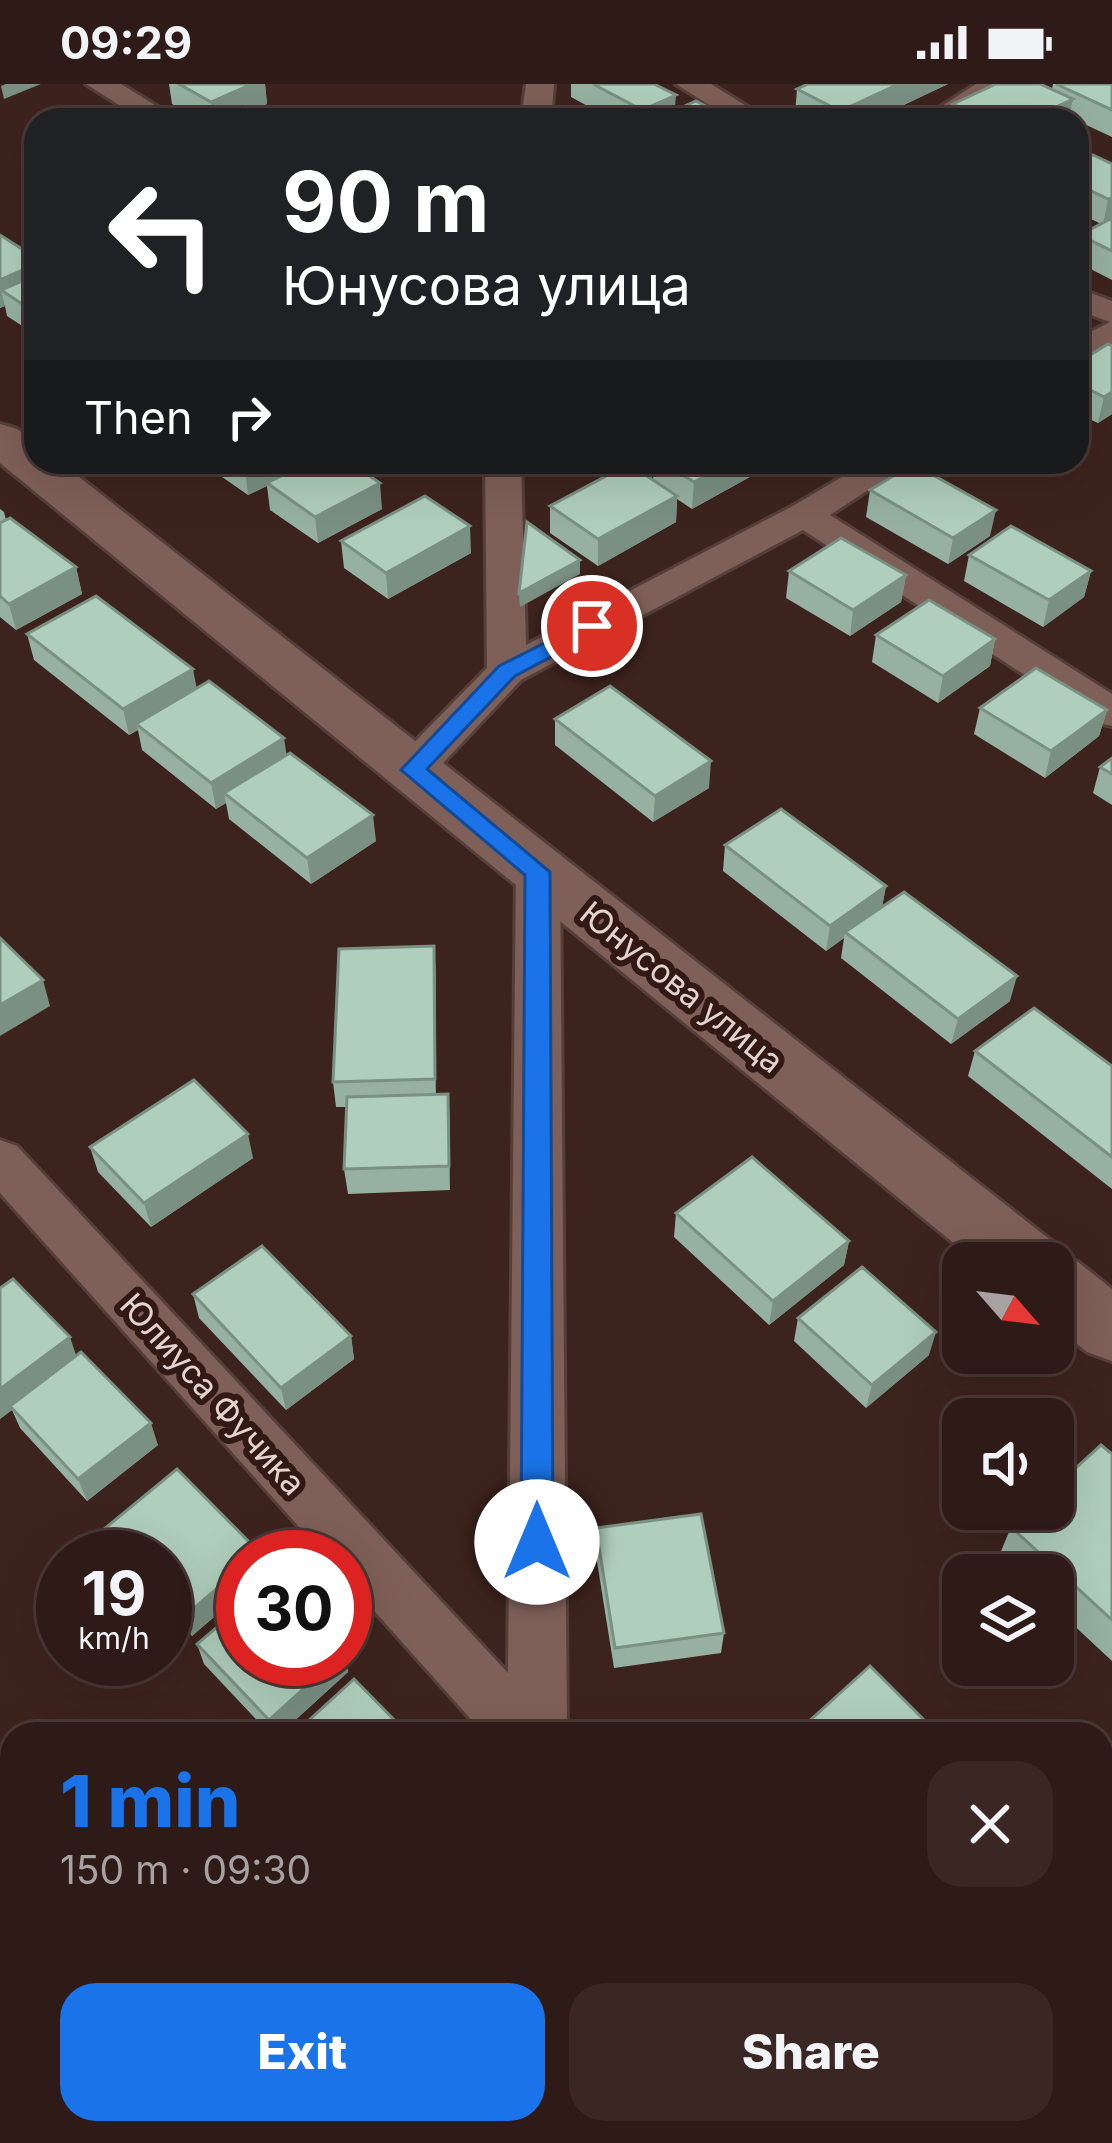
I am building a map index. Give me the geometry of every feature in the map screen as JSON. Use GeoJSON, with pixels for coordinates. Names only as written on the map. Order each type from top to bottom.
{"type":"FeatureCollection","features":[{"type":"Feature","properties":{"kind":"main road","name":"Юнусова улица"},"geometry":{"type":"LineString","coordinates":[[0,439],[24,458]]}},
{"type":"Feature","properties":{"kind":"main road","name":"Юнусова улица"},"geometry":{"type":"LineString","coordinates":[[44,474],[1002,1242]]}},
{"type":"Feature","properties":{"kind":"main road"},"geometry":{"type":"LineString","coordinates":[[1074,1300],[1112,1330]]}},
{"type":"Feature","properties":{"kind":"street"},"geometry":{"type":"LineString","coordinates":[[100,84],[143,108]]}},
{"type":"Feature","properties":{"kind":"street"},"geometry":{"type":"LineString","coordinates":[[690,84],[733,108]]}},
{"type":"Feature","properties":{"kind":"street"},"geometry":{"type":"LineString","coordinates":[[957,108],[989,91],[990,84]]}},
{"type":"Feature","properties":{"kind":"street"},"geometry":{"type":"LineString","coordinates":[[503,474],[507,671]]}},
{"type":"Feature","properties":{"kind":"street"},"geometry":{"type":"LineString","coordinates":[[412,770],[507,671],[872,474]]}},
{"type":"Feature","properties":{"kind":"street"},"geometry":{"type":"LineString","coordinates":[[804,514],[1112,713]]}},
{"type":"Feature","properties":{"kind":"street"},"geometry":{"type":"LineString","coordinates":[[537,1722],[538,872]]}},
{"type":"Feature","properties":{"kind":"street","name":"Юлиуса Фучика"},"geometry":{"type":"LineString","coordinates":[[0,1160],[513,1722]]}},
{"type":"Feature","properties":{"kind":"building"},"geometry":{"type":"Polygon","coordinates":[[[179,84],[252,84],[211,102],[179,84]]]}},
{"type":"Feature","properties":{"kind":"building"},"geometry":{"type":"Polygon","coordinates":[[[593,84],[654,84],[676,95],[638,108],[593,84]]]}},
{"type":"Feature","properties":{"kind":"building"},"geometry":{"type":"Polygon","coordinates":[[[808,84],[899,84],[847,108],[834,108],[797,89],[808,84]]]}},
{"type":"Feature","properties":{"kind":"building"},"geometry":{"type":"Polygon","coordinates":[[[996,84],[1040,84],[1073,99],[1054,108],[962,108],[953,104],[996,84]]]}},
{"type":"Feature","properties":{"kind":"building"},"geometry":{"type":"Polygon","coordinates":[[[1056,84],[1112,84],[1112,110],[1056,84]]]}},
{"type":"Feature","properties":{"kind":"building"},"geometry":{"type":"Polygon","coordinates":[[[696,101],[710,108],[680,108],[696,101]]]}},
{"type":"Feature","properties":{"kind":"building"},"geometry":{"type":"Polygon","coordinates":[[[1089,157],[1112,164],[1112,198],[1089,190],[1089,157]]]}},
{"type":"Feature","properties":{"kind":"building"},"geometry":{"type":"Polygon","coordinates":[[[1112,218],[1112,251],[1089,240],[1089,230],[1112,218]]]}},
{"type":"Feature","properties":{"kind":"building"},"geometry":{"type":"Polygon","coordinates":[[[0,235],[24,250],[24,269],[0,280],[0,235]]]}},
{"type":"Feature","properties":{"kind":"building"},"geometry":{"type":"Polygon","coordinates":[[[24,280],[24,305],[1,290],[24,280]]]}},
{"type":"Feature","properties":{"kind":"building"},"geometry":{"type":"Polygon","coordinates":[[[1112,346],[1112,392],[1104,397],[1089,389],[1089,356],[1112,346]]]}},
{"type":"Feature","properties":{"kind":"building"},"geometry":{"type":"Polygon","coordinates":[[[285,474],[367,474],[380,483],[315,517],[267,483],[285,474]]]}},
{"type":"Feature","properties":{"kind":"building"},"geometry":{"type":"Polygon","coordinates":[[[610,474],[644,474],[677,496],[598,539],[550,506],[610,474]]]}},
{"type":"Feature","properties":{"kind":"building"},"geometry":{"type":"Polygon","coordinates":[[[681,474],[709,474],[694,482],[681,474]]]}},
{"type":"Feature","properties":{"kind":"building"},"geometry":{"type":"Polygon","coordinates":[[[896,474],[931,474],[996,510],[953,538],[870,490],[896,474]]]}},
{"type":"Feature","properties":{"kind":"building"},"geometry":{"type":"Polygon","coordinates":[[[425,496],[470,526],[386,573],[341,541],[425,496]]]}},
{"type":"Feature","properties":{"kind":"building"},"geometry":{"type":"Polygon","coordinates":[[[10,518],[76,567],[9,604],[0,596],[0,523],[10,518]]]}},
{"type":"Feature","properties":{"kind":"building"},"geometry":{"type":"Polygon","coordinates":[[[527,522],[580,560],[519,593],[527,522]]]}},
{"type":"Feature","properties":{"kind":"building"},"geometry":{"type":"Polygon","coordinates":[[[1011,526],[1091,571],[1049,600],[969,555],[1011,526]]]}},
{"type":"Feature","properties":{"kind":"building"},"geometry":{"type":"Polygon","coordinates":[[[841,538],[906,575],[853,610],[789,571],[841,538]]]}},
{"type":"Feature","properties":{"kind":"building"},"geometry":{"type":"Polygon","coordinates":[[[96,596],[193,669],[123,709],[27,634],[96,596]]]}},
{"type":"Feature","properties":{"kind":"building"},"geometry":{"type":"Polygon","coordinates":[[[929,600],[995,639],[943,676],[876,635],[929,600]]]}},
{"type":"Feature","properties":{"kind":"building"},"geometry":{"type":"Polygon","coordinates":[[[1036,668],[1107,710],[1051,751],[980,708],[1036,668]]]}},
{"type":"Feature","properties":{"kind":"building"},"geometry":{"type":"Polygon","coordinates":[[[209,681],[284,738],[211,783],[136,724],[209,681]]]}},
{"type":"Feature","properties":{"kind":"building"},"geometry":{"type":"Polygon","coordinates":[[[610,686],[711,761],[655,796],[555,719],[610,686]]]}},
{"type":"Feature","properties":{"kind":"building"},"geometry":{"type":"Polygon","coordinates":[[[290,753],[373,815],[307,858],[224,793],[290,753]]]}},
{"type":"Feature","properties":{"kind":"building"},"geometry":{"type":"Polygon","coordinates":[[[1112,758],[1112,774],[1100,767],[1112,758]]]}},
{"type":"Feature","properties":{"kind":"building"},"geometry":{"type":"Polygon","coordinates":[[[781,809],[886,886],[830,926],[725,845],[781,809]]]}},
{"type":"Feature","properties":{"kind":"building"},"geometry":{"type":"Polygon","coordinates":[[[904,892],[1017,976],[958,1019],[845,932],[904,892]]]}},
{"type":"Feature","properties":{"kind":"building"},"geometry":{"type":"Polygon","coordinates":[[[0,938],[43,980],[0,1005],[0,938]]]}},
{"type":"Feature","properties":{"kind":"building"},"geometry":{"type":"Polygon","coordinates":[[[434,946],[435,1079],[333,1082],[339,949],[434,946]]]}},
{"type":"Feature","properties":{"kind":"building"},"geometry":{"type":"Polygon","coordinates":[[[1034,1008],[1112,1066],[1112,1157],[975,1051],[1034,1008]]]}},
{"type":"Feature","properties":{"kind":"building"},"geometry":{"type":"Polygon","coordinates":[[[194,1080],[248,1134],[144,1203],[90,1147],[194,1080]]]}},
{"type":"Feature","properties":{"kind":"building"},"geometry":{"type":"Polygon","coordinates":[[[448,1094],[449,1166],[344,1169],[347,1097],[448,1094]]]}},
{"type":"Feature","properties":{"kind":"building"},"geometry":{"type":"Polygon","coordinates":[[[752,1157],[849,1241],[773,1301],[676,1213],[752,1157]]]}},
{"type":"Feature","properties":{"kind":"building"},"geometry":{"type":"Polygon","coordinates":[[[262,1246],[351,1336],[281,1388],[193,1294],[262,1246]]]}},
{"type":"Feature","properties":{"kind":"building"},"geometry":{"type":"Polygon","coordinates":[[[862,1267],[936,1332],[872,1385],[798,1318],[862,1267]]]}},
{"type":"Feature","properties":{"kind":"building"},"geometry":{"type":"Polygon","coordinates":[[[13,1279],[70,1337],[0,1389],[0,1288],[13,1279]]]}},
{"type":"Feature","properties":{"kind":"building"},"geometry":{"type":"Polygon","coordinates":[[[81,1352],[151,1423],[78,1479],[10,1406],[81,1352]]]}},
{"type":"Feature","properties":{"kind":"building"},"geometry":{"type":"Polygon","coordinates":[[[1101,1445],[1112,1454],[1112,1620],[1074,1585],[1074,1554],[1040,1554],[1014,1530],[1074,1530],[1074,1470],[1101,1445]]]}},
{"type":"Feature","properties":{"kind":"building"},"geometry":{"type":"Polygon","coordinates":[[[177,1469],[237,1530],[216,1530],[216,1589],[192,1610],[192,1530],[103,1530],[177,1469]]]}},
{"type":"Feature","properties":{"kind":"building"},"geometry":{"type":"Polygon","coordinates":[[[701,1514],[724,1633],[615,1648],[596,1528],[701,1514]]]}},
{"type":"Feature","properties":{"kind":"building"},"geometry":{"type":"Polygon","coordinates":[[[216,1628],[216,1664],[197,1644],[216,1628]]]}},
{"type":"Feature","properties":{"kind":"building"},"geometry":{"type":"Polygon","coordinates":[[[870,1666],[926,1722],[808,1722],[870,1666]]]}},
{"type":"Feature","properties":{"kind":"building"},"geometry":{"type":"Polygon","coordinates":[[[237,1686],[306,1686],[269,1720],[237,1686]]]}},
{"type":"Feature","properties":{"kind":"building"},"geometry":{"type":"Polygon","coordinates":[[[346,1686],[361,1686],[396,1722],[307,1722],[346,1686]]]}},
{"type":"Feature","properties":{"kind":"route"},"geometry":{"type":"LineString","coordinates":[[537,1542],[538,872],[412,770],[507,671],[592,626]]}}]}
